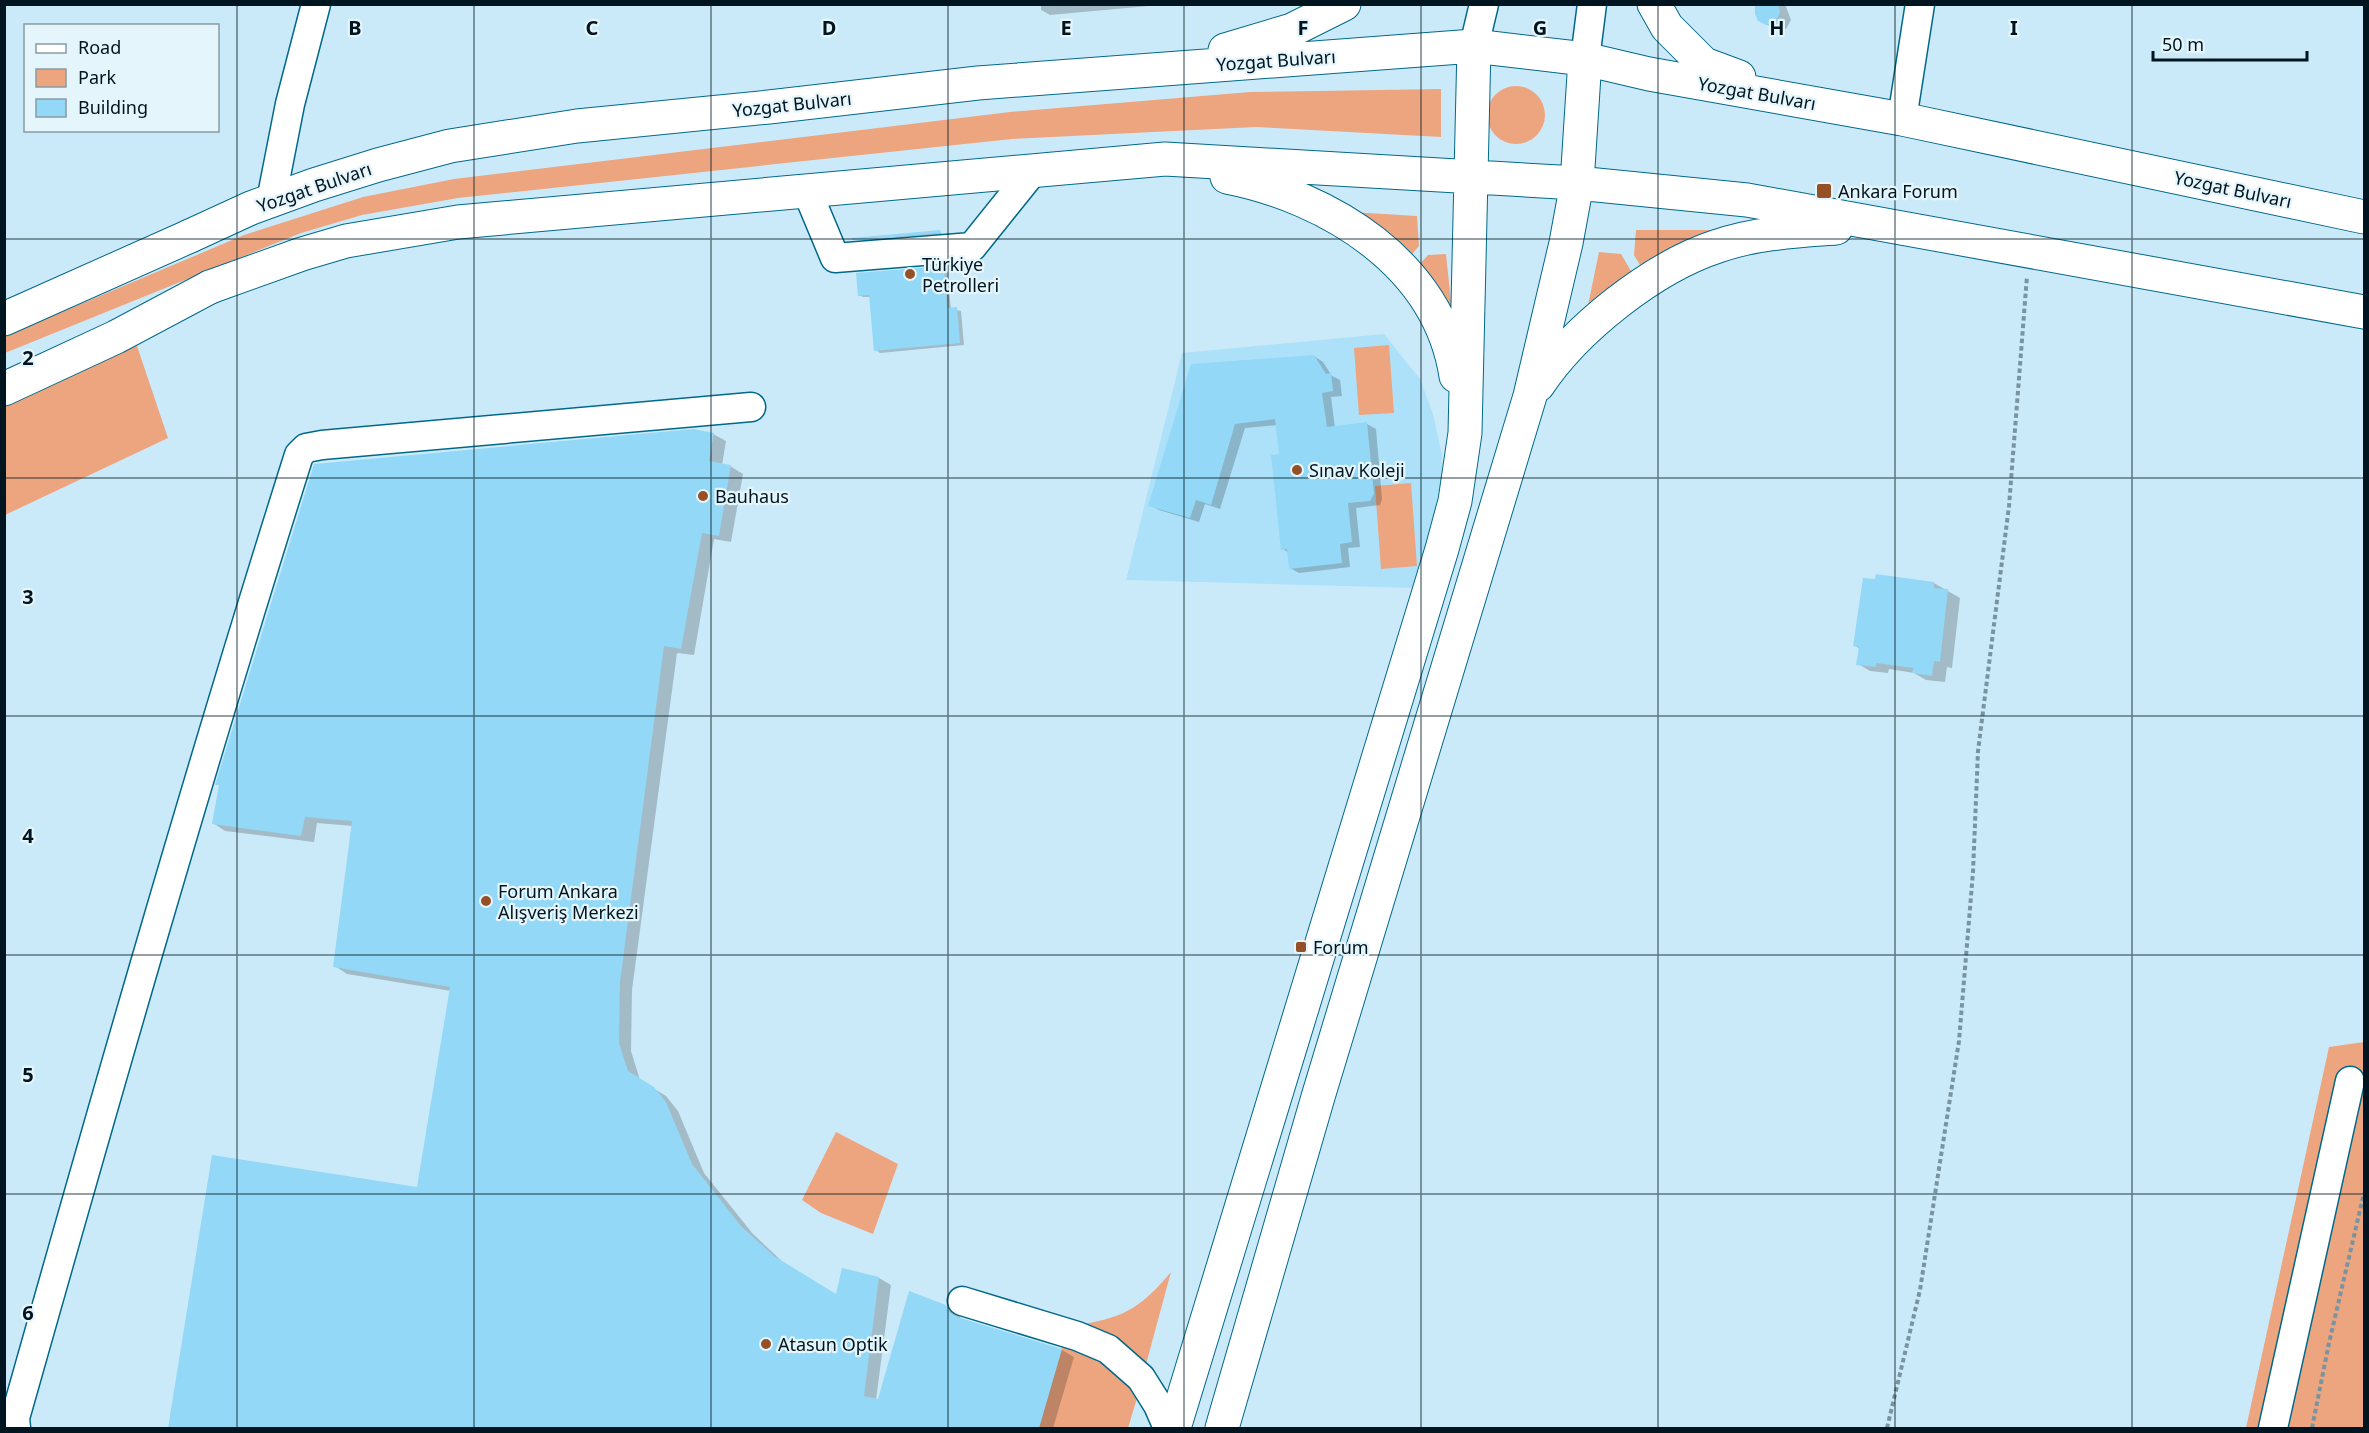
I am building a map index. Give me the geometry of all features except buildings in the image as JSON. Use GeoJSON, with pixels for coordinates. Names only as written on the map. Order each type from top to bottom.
{"type":"FeatureCollection","features":[{"type":"Feature","properties":{"kind":"main road"},"geometry":{"type":"LineString","coordinates":[[1162,68],[1292,30],[1344,4]]}},
{"type":"Feature","properties":{"kind":"main road"},"geometry":{"type":"LineString","coordinates":[[1654,4],[1666,27],[1704,64],[1799,101]]}},
{"type":"Feature","properties":{"kind":"main road","name":"Yozgat Bulvarı"},"geometry":{"type":"LineString","coordinates":[[190,236],[271,201],[368,169],[450,146],[556,129],[978,83],[1474,46],[1585,59],[1649,74],[1902,119],[2364,217]]}},
{"type":"Feature","properties":{"kind":"main road"},"geometry":{"type":"LineString","coordinates":[[1174,1428],[1455,501],[1465,433],[1469,176],[1474,46]]}},
{"type":"Feature","properties":{"kind":"main road"},"geometry":{"type":"LineString","coordinates":[[1222,1428],[1318,1097],[1530,396],[1566,243],[1577,183],[1585,59]]}},
{"type":"Feature","properties":{"kind":"main road"},"geometry":{"type":"LineString","coordinates":[[1165,159],[1286,192],[1361,231],[1388,255],[1420,290],[1443,330],[1455,370],[1465,433]]}},
{"type":"Feature","properties":{"kind":"main road"},"geometry":{"type":"LineString","coordinates":[[4,368],[210,288],[313,251],[346,241],[390,232],[458,222],[1165,159],[1577,183],[1747,200],[2364,312]]}},
{"type":"Feature","properties":{"kind":"main road"},"geometry":{"type":"LineString","coordinates":[[1530,396],[1567,347],[1599,318],[1644,284],[1675,266],[1718,246],[1784,232],[1883,224]]}},
{"type":"Feature","properties":{"kind":"main road"},"geometry":{"type":"LineString","coordinates":[[4,304],[142,250],[190,236]]}},
{"type":"Feature","properties":{"kind":"main road"},"geometry":{"type":"LineString","coordinates":[[4,319],[190,236]]}},
{"type":"Feature","properties":{"kind":"main road"},"geometry":{"type":"LineString","coordinates":[[4,389],[116,337],[210,288]]}},
{"type":"Feature","properties":{"kind":"street"},"geometry":{"type":"LineString","coordinates":[[271,201],[290,104],[316,4]]}},
{"type":"Feature","properties":{"kind":"street"},"geometry":{"type":"LineString","coordinates":[[1474,46],[1484,4]]}},
{"type":"Feature","properties":{"kind":"street"},"geometry":{"type":"LineString","coordinates":[[1585,59],[1592,4]]}},
{"type":"Feature","properties":{"kind":"street"},"geometry":{"type":"LineString","coordinates":[[1902,119],[1920,4]]}},
{"type":"Feature","properties":{"kind":"street"},"geometry":{"type":"LineString","coordinates":[[807,191],[835,258],[972,247],[1033,171]]}},
{"type":"Feature","properties":{"kind":"street"},"geometry":{"type":"LineString","coordinates":[[16,1428],[15,1418],[106,1095],[299,455],[306,448],[322,445],[751,407]]}},
{"type":"Feature","properties":{"kind":"street"},"geometry":{"type":"LineString","coordinates":[[2273,1428],[2350,1081]]}},
{"type":"Feature","properties":{"kind":"street"},"geometry":{"type":"LineString","coordinates":[[962,1301],[1077,1336],[1108,1349],[1141,1378],[1158,1405],[1168,1428]]}},
{"type":"Feature","properties":{"kind":"path"},"geometry":{"type":"LineString","coordinates":[[1887,1428],[1920,1290],[1959,1041],[1973,872],[1978,751],[2009,506],[2029,251]]}},
{"type":"Feature","properties":{"kind":"path"},"geometry":{"type":"LineString","coordinates":[[2313,1428],[2329,1343],[2364,1193]]}},
{"type":"Feature","properties":{"kind":"shaded area","name":"Sınav Koleji"},"geometry":{"type":"Polygon","coordinates":[[[1384,334],[1420,379],[1433,414],[1442,455],[1442,486],[1415,588],[1126,580],[1182,353],[1384,334]]]}},
{"type":"Feature","properties":{"kind":"green space"},"geometry":{"type":"Polygon","coordinates":[[[1510,86],[1522,86],[1537,94],[1545,109],[1545,121],[1537,136],[1522,144],[1510,144],[1495,136],[1487,121],[1487,109],[1495,94],[1510,86]]]}},
{"type":"Feature","properties":{"kind":"green space"},"geometry":{"type":"Polygon","coordinates":[[[1441,89],[1441,137],[1256,127],[1012,139],[458,198],[362,215],[301,233],[5,353],[5,336],[244,235],[363,197],[454,179],[1010,112],[1250,92],[1441,89]]]}},
{"type":"Feature","properties":{"kind":"green space"},"geometry":{"type":"Polygon","coordinates":[[[1351,212],[1417,216],[1419,246],[1408,259],[1351,212]]]}},
{"type":"Feature","properties":{"kind":"green space"},"geometry":{"type":"Polygon","coordinates":[[[1636,230],[1715,230],[1643,270],[1634,255],[1636,230]]]}},
{"type":"Feature","properties":{"kind":"green space"},"geometry":{"type":"Polygon","coordinates":[[[1599,252],[1621,254],[1634,276],[1585,320],[1599,252]]]}},
{"type":"Feature","properties":{"kind":"green space"},"geometry":{"type":"Polygon","coordinates":[[[1446,254],[1454,331],[1417,267],[1428,255],[1446,254]]]}},
{"type":"Feature","properties":{"kind":"green space"},"geometry":{"type":"Polygon","coordinates":[[[136,343],[168,438],[5,515],[4,404],[136,343]]]}},
{"type":"Feature","properties":{"kind":"green space"},"geometry":{"type":"Polygon","coordinates":[[[1389,345],[1394,413],[1359,415],[1354,348],[1389,345]]]}},
{"type":"Feature","properties":{"kind":"green space"},"geometry":{"type":"Polygon","coordinates":[[[1411,483],[1417,566],[1381,569],[1375,486],[1411,483]]]}},
{"type":"Feature","properties":{"kind":"green space"},"geometry":{"type":"Polygon","coordinates":[[[2364,1042],[2364,1428],[2246,1428],[2329,1047],[2364,1042]]]}},
{"type":"Feature","properties":{"kind":"green space"},"geometry":{"type":"Polygon","coordinates":[[[836,1132],[898,1164],[873,1234],[821,1213],[802,1200],[836,1132]]]}},
{"type":"Feature","properties":{"kind":"green space"},"geometry":{"type":"Polygon","coordinates":[[[1171,1272],[1145,1368],[1083,1324],[1111,1318],[1133,1308],[1152,1293],[1171,1272]]]}},
{"type":"Feature","properties":{"kind":"green space"},"geometry":{"type":"Polygon","coordinates":[[[1064,1340],[1087,1345],[1138,1395],[1128,1428],[1039,1428],[1064,1340]]]}},
{"type":"Feature","properties":{"kind":"place","name":"Ankara Forum"},"geometry":{"type":"Point","coordinates":[1824,191]}},
{"type":"Feature","properties":{"kind":"place","name":"Türkiye Petrolleri"},"geometry":{"type":"Point","coordinates":[910,274]}},
{"type":"Feature","properties":{"kind":"place","name":"Sınav Koleji"},"geometry":{"type":"Point","coordinates":[1297,470]}},
{"type":"Feature","properties":{"kind":"place","name":"Bauhaus"},"geometry":{"type":"Point","coordinates":[703,496]}},
{"type":"Feature","properties":{"kind":"place","name":"Forum Ankara Alışveriş Merkezi"},"geometry":{"type":"Point","coordinates":[486,901]}},
{"type":"Feature","properties":{"kind":"place","name":"Forum"},"geometry":{"type":"Point","coordinates":[1301,947]}},
{"type":"Feature","properties":{"kind":"place","name":"Atasun Optik"},"geometry":{"type":"Point","coordinates":[766,1344]}}]}
